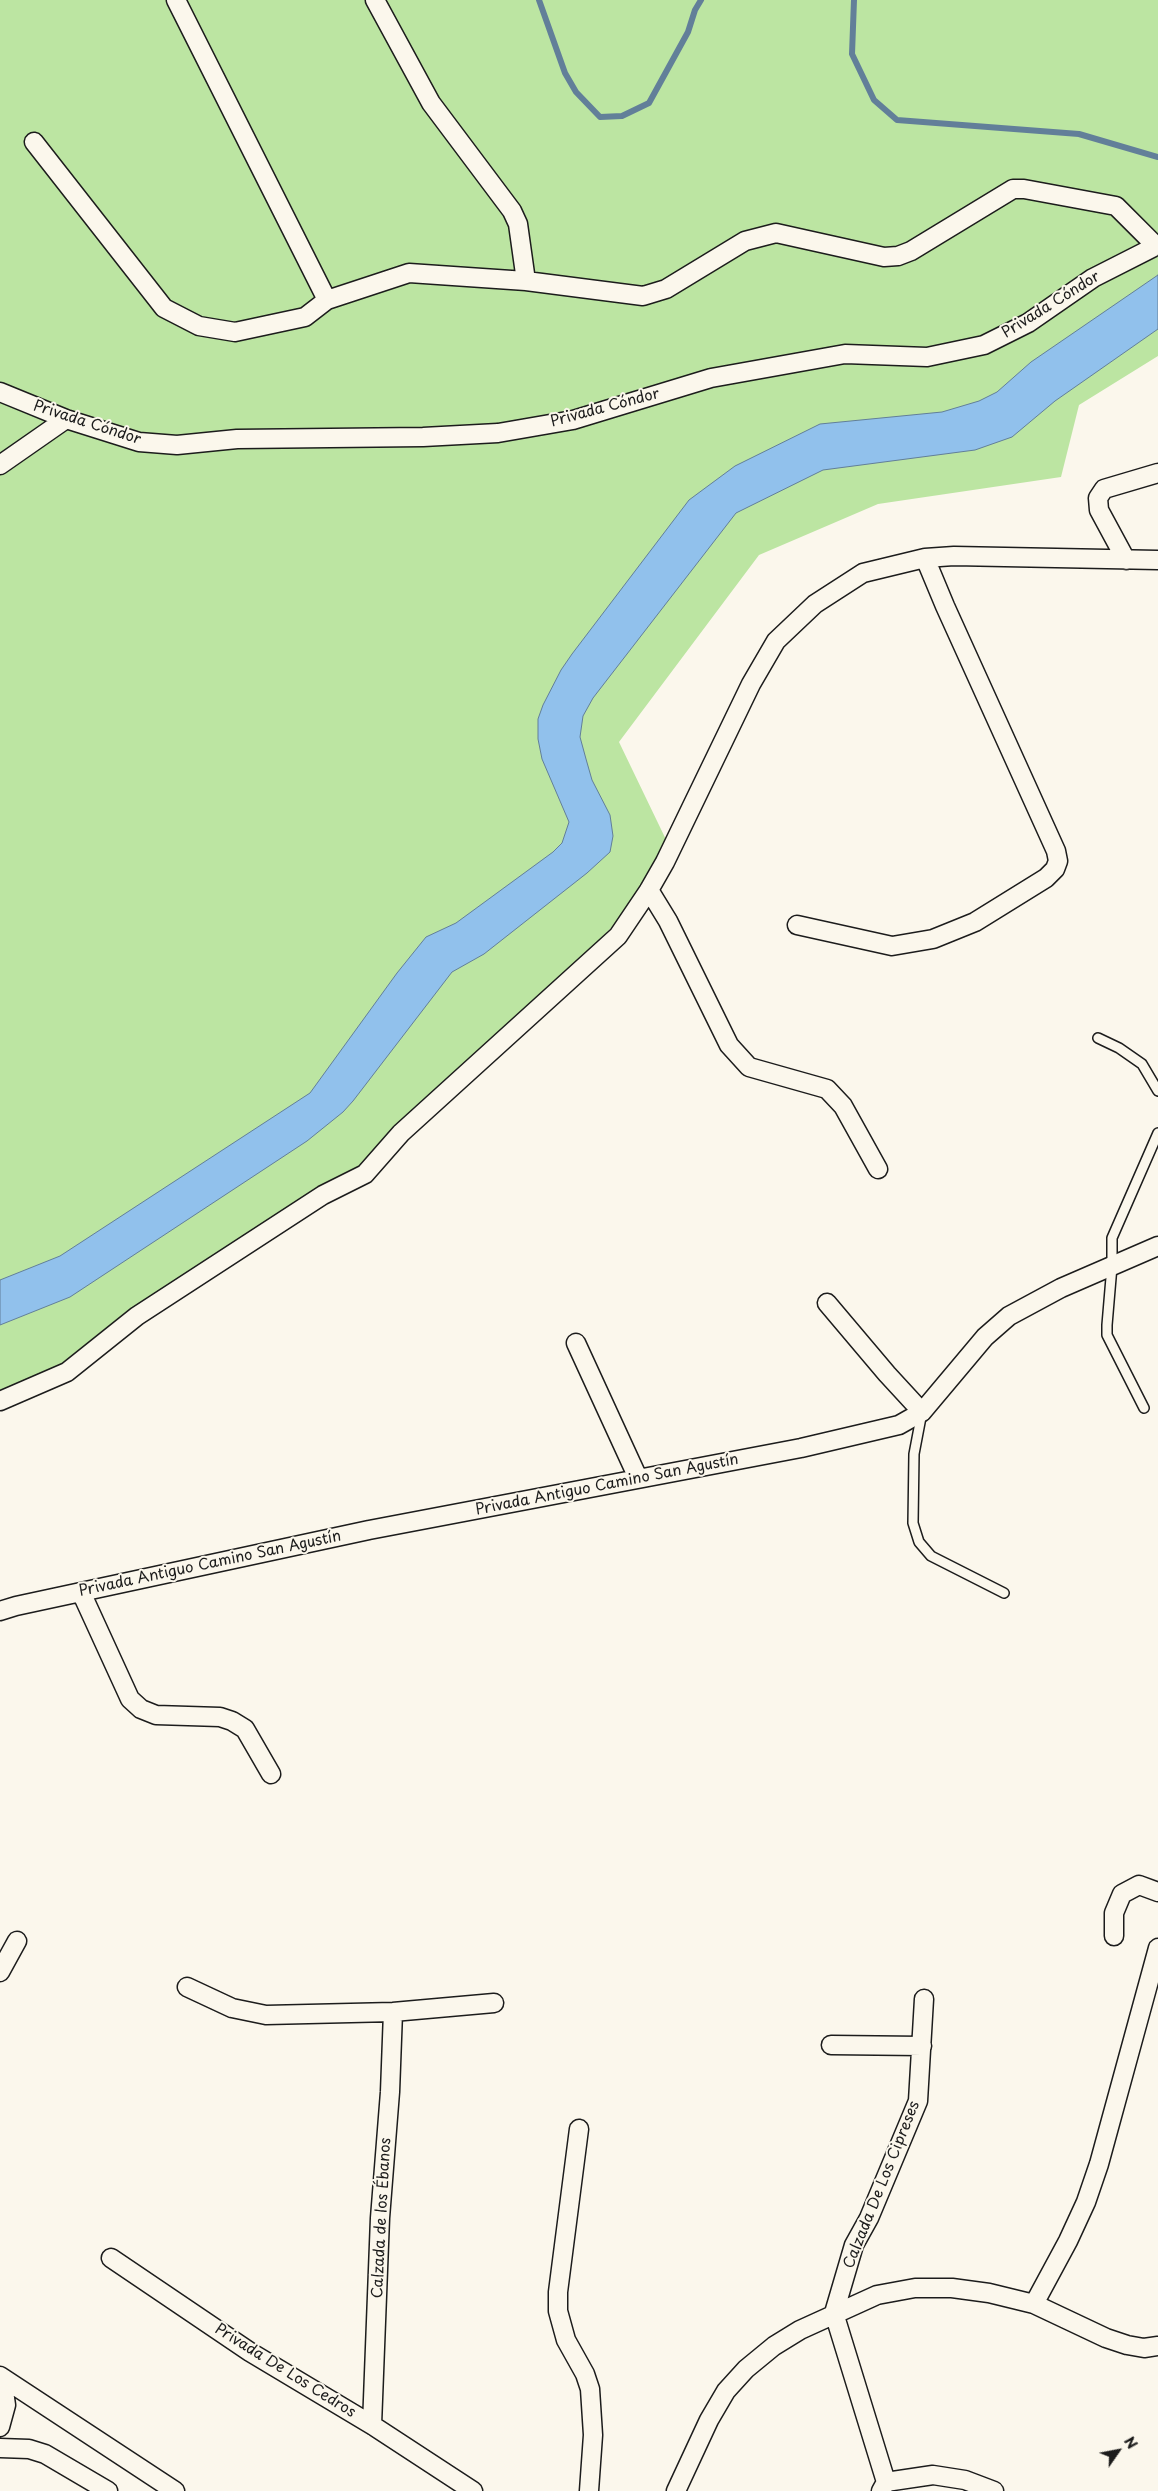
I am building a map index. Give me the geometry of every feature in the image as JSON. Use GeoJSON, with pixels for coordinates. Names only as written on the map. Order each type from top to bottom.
{"type":"FeatureCollection","features":[{"type":"Feature","properties":{"kind":"street"},"geometry":{"type":"LineString","coordinates":[[176,0],[327,300]]}},
{"type":"Feature","properties":{"kind":"street"},"geometry":{"type":"LineString","coordinates":[[375,0],[431,103],[512,211],[518,224],[526,282]]}},
{"type":"Feature","properties":{"kind":"street"},"geometry":{"type":"LineString","coordinates":[[34,142],[164,308],[199,326],[235,332],[305,317],[327,300],[409,273],[526,282],[643,296],[666,289],[745,241],[776,233],[884,257],[898,256],[1012,189],[1034,190],[1116,206],[1157,245]]}},
{"type":"Feature","properties":{"kind":"street","name":"Privada Cóndor"},"geometry":{"type":"LineString","coordinates":[[0,392],[66,419],[138,442],[177,445],[237,439],[423,437],[498,433],[574,420],[711,378],[845,354],[927,357],[984,345],[1028,323],[1093,278],[1157,245]]}},
{"type":"Feature","properties":{"kind":"street"},"geometry":{"type":"LineString","coordinates":[[0,465],[66,419]]}},
{"type":"Feature","properties":{"kind":"street"},"geometry":{"type":"LineString","coordinates":[[1126,560],[1098,510],[1098,498],[1104,489],[1158,473]]}},
{"type":"Feature","properties":{"kind":"street"},"geometry":{"type":"LineString","coordinates":[[0,1401],[67,1372],[136,1316],[323,1196],[365,1174],[401,1133],[618,936],[649,890],[751,684],[776,641],[815,604],[863,573],[925,558],[954,556],[1158,560]]}},
{"type":"Feature","properties":{"kind":"street"},"geometry":{"type":"LineString","coordinates":[[797,925],[892,946],[933,939],[974,922],[1046,878],[1055,869],[1058,862],[1056,851],[925,558]]}},
{"type":"Feature","properties":{"kind":"street"},"geometry":{"type":"LineString","coordinates":[[649,890],[668,921],[729,1045],[749,1067],[827,1089],[844,1106],[878,1170]]}},
{"type":"Feature","properties":{"kind":"street","name":"Privada Antiguo Camino San Agustín"},"geometry":{"type":"LineString","coordinates":[[0,1612],[81,1592],[369,1530],[801,1448],[899,1425],[922,1412],[985,1337],[1009,1316],[1061,1288],[1158,1246]]}},
{"type":"Feature","properties":{"kind":"street"},"geometry":{"type":"LineString","coordinates":[[827,1303],[922,1412]]}},
{"type":"Feature","properties":{"kind":"street"},"geometry":{"type":"LineString","coordinates":[[576,1343],[638,1478]]}},
{"type":"Feature","properties":{"kind":"street"},"geometry":{"type":"LineString","coordinates":[[81,1592],[130,1699],[141,1709],[156,1715],[220,1717],[232,1721],[245,1729],[271,1774]]}},
{"type":"Feature","properties":{"kind":"street"},"geometry":{"type":"LineString","coordinates":[[1114,1936],[1114,1913],[1122,1894],[1139,1885],[1158,1892]]}},
{"type":"Feature","properties":{"kind":"street"},"geometry":{"type":"LineString","coordinates":[[0,1972],[17,1941]]}},
{"type":"Feature","properties":{"kind":"street"},"geometry":{"type":"LineString","coordinates":[[1034,2304],[1068,2241],[1099,2164],[1158,1948]]}},
{"type":"Feature","properties":{"kind":"street"},"geometry":{"type":"LineString","coordinates":[[187,1987],[232,2008],[266,2015],[393,2012],[494,2003]]}},
{"type":"Feature","properties":{"kind":"street","name":"Calzada De Los Cipreses"},"geometry":{"type":"LineString","coordinates":[[834,2314],[854,2245],[869,2218],[918,2101],[924,1999]]}},
{"type":"Feature","properties":{"kind":"street","name":"Calzada de los Ébanos"},"geometry":{"type":"LineString","coordinates":[[372,2424],[380,2209],[390,2092],[393,2012]]}},
{"type":"Feature","properties":{"kind":"street"},"geometry":{"type":"LineString","coordinates":[[831,2046],[922,2046]]}},
{"type":"Feature","properties":{"kind":"street"},"geometry":{"type":"LineString","coordinates":[[579,2129],[558,2292],[558,2311],[566,2340],[585,2374],[590,2389],[593,2435],[589,2491]]}},
{"type":"Feature","properties":{"kind":"street","name":"Privada De Los Cedros"},"geometry":{"type":"LineString","coordinates":[[111,2258],[250,2352],[372,2424],[466,2487]]}},
{"type":"Feature","properties":{"kind":"street"},"geometry":{"type":"LineString","coordinates":[[676,2491],[709,2420],[726,2391],[746,2369],[774,2346],[834,2314],[877,2295],[915,2288],[952,2288],[989,2293],[1034,2304],[1106,2338],[1127,2345],[1144,2348],[1158,2346]]}},
{"type":"Feature","properties":{"kind":"street"},"geometry":{"type":"LineString","coordinates":[[834,2314],[883,2486],[933,2475],[966,2480],[994,2491]]}},
{"type":"Feature","properties":{"kind":"street"},"geometry":{"type":"LineString","coordinates":[[0,2427],[6,2405],[1,2377]]}},
{"type":"Feature","properties":{"kind":"street"},"geometry":{"type":"LineString","coordinates":[[1,2377],[175,2491]]}},
{"type":"Feature","properties":{"kind":"street"},"geometry":{"type":"LineString","coordinates":[[0,2448],[29,2449],[45,2454],[108,2491]]}},
{"type":"Feature","properties":{"kind":"lane"},"geometry":{"type":"LineString","coordinates":[[1098,1038],[1119,1048],[1142,1064],[1158,1091]]}},
{"type":"Feature","properties":{"kind":"lane"},"geometry":{"type":"LineString","coordinates":[[1144,1408],[1107,1335],[1112,1238],[1158,1133]]}},
{"type":"Feature","properties":{"kind":"lane"},"geometry":{"type":"LineString","coordinates":[[922,1412],[914,1454],[913,1523],[919,1542],[931,1556],[1004,1592]]}},
{"type":"Feature","properties":{"kind":"green space"},"geometry":{"type":"Polygon","coordinates":[[[0,0],[1158,0],[1158,356],[1079,405],[1061,477],[878,504],[759,555],[619,742],[671,850],[649,890],[365,1174],[67,1372],[0,1401],[0,0]]]}},
{"type":"Feature","properties":{"kind":"water"},"geometry":{"type":"Polygon","coordinates":[[[1158,275],[1158,329],[1055,401],[1012,437],[975,450],[823,470],[736,513],[593,698],[583,716],[580,737],[592,780],[610,815],[613,836],[610,852],[587,873],[484,954],[452,972],[353,1101],[343,1112],[307,1141],[70,1297],[0,1325],[0,1280],[60,1256],[310,1093],[397,973],[426,937],[456,923],[553,852],[562,843],[569,822],[542,759],[538,739],[538,719],[543,705],[561,670],[572,654],[689,500],[735,466],[820,424],[942,412],[979,401],[997,392],[1031,362],[1158,275]]]}},
{"type":"Feature","properties":{"kind":"waterway"},"geometry":{"type":"LineString","coordinates":[[539,0],[565,73],[576,92],[600,117],[622,116],[649,103],[688,32],[695,10],[701,0]]}},
{"type":"Feature","properties":{"kind":"waterway"},"geometry":{"type":"LineString","coordinates":[[854,0],[852,54],[874,100],[897,120],[1079,134],[1158,157]]}}]}
